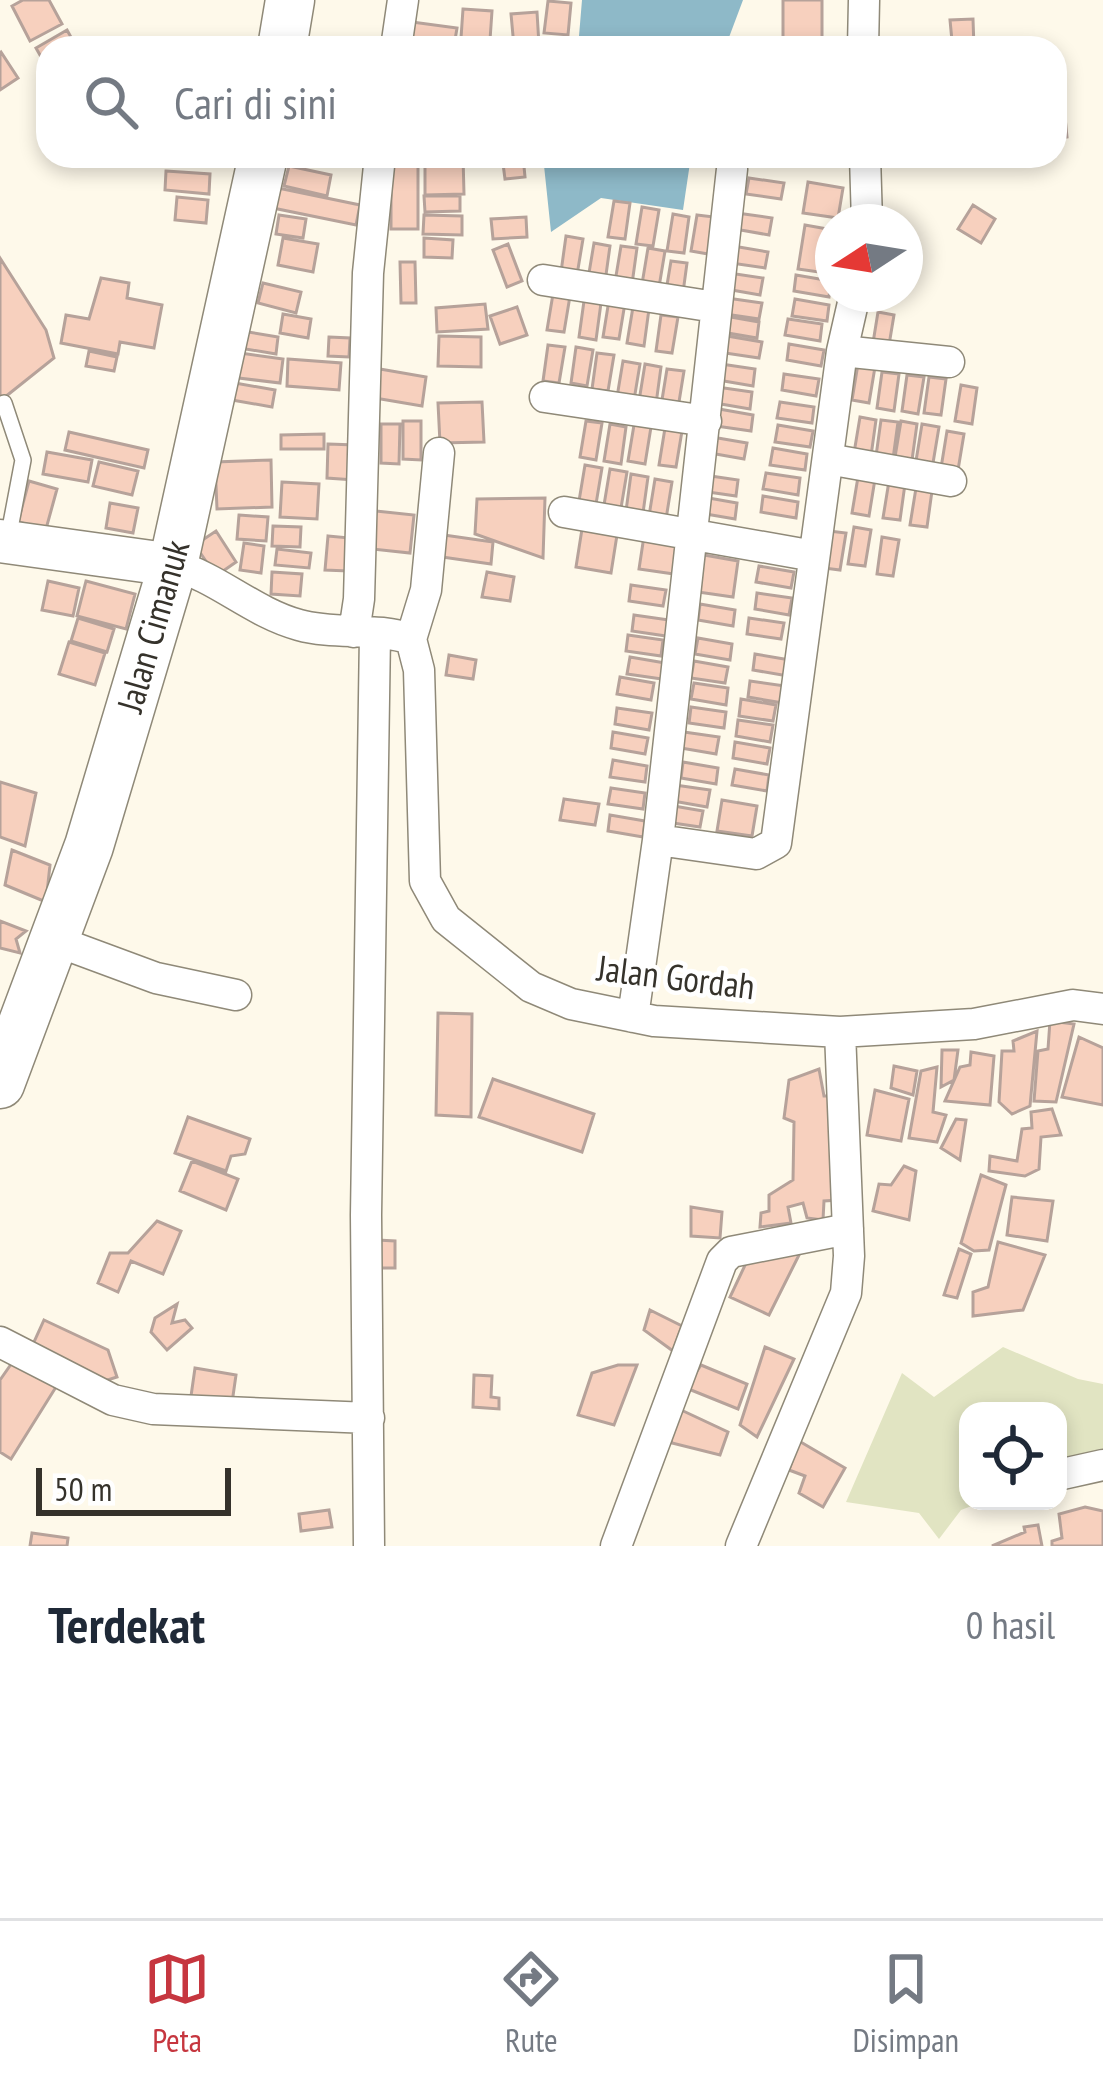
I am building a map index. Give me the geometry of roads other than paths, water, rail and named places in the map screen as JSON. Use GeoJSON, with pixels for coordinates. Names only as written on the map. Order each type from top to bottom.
{"type":"FeatureCollection","features":[{"type":"Feature","properties":{"kind":"main road"},"geometry":{"type":"LineString","coordinates":[[284,36],[290,0]]}},
{"type":"Feature","properties":{"kind":"main road","name":"Jalan Cimanuk"},"geometry":{"type":"LineString","coordinates":[[0,1084],[56,941],[173,566],[259,168]]}},
{"type":"Feature","properties":{"kind":"street"},"geometry":{"type":"LineString","coordinates":[[398,36],[403,0]]}},
{"type":"Feature","properties":{"kind":"street"},"geometry":{"type":"LineString","coordinates":[[863,36],[864,0]]}},
{"type":"Feature","properties":{"kind":"street"},"geometry":{"type":"LineString","coordinates":[[369,1546],[364,633],[359,599],[368,273],[379,168]]}},
{"type":"Feature","properties":{"kind":"street"},"geometry":{"type":"LineString","coordinates":[[865,168],[866,204]]}},
{"type":"Feature","properties":{"kind":"street"},"geometry":{"type":"LineString","coordinates":[[633,1017],[696,534],[732,170]]}},
{"type":"Feature","properties":{"kind":"street"},"geometry":{"type":"LineString","coordinates":[[544,280],[715,308]]}},
{"type":"Feature","properties":{"kind":"street"},"geometry":{"type":"LineString","coordinates":[[658,840],[756,854],[776,843],[851,312]]}},
{"type":"Feature","properties":{"kind":"street"},"geometry":{"type":"LineString","coordinates":[[842,351],[949,362]]}},
{"type":"Feature","properties":{"kind":"street"},"geometry":{"type":"LineString","coordinates":[[545,397],[706,422]]}},
{"type":"Feature","properties":{"kind":"street"},"geometry":{"type":"LineString","coordinates":[[3,541],[198,572],[260,613],[304,627],[411,639],[426,590],[439,453]]}},
{"type":"Feature","properties":{"kind":"street"},"geometry":{"type":"LineString","coordinates":[[828,459],[951,481]]}},
{"type":"Feature","properties":{"kind":"street"},"geometry":{"type":"LineString","coordinates":[[564,512],[814,556]]}},
{"type":"Feature","properties":{"kind":"street","name":"Jalan Gordah"},"geometry":{"type":"LineString","coordinates":[[411,639],[418,670],[422,855],[431,895],[459,931],[531,987],[571,1004],[633,1017],[840,1032],[974,1024],[1073,1005],[1103,1009]]}},
{"type":"Feature","properties":{"kind":"street"},"geometry":{"type":"LineString","coordinates":[[56,941],[156,978],[236,995]]}},
{"type":"Feature","properties":{"kind":"street"},"geometry":{"type":"LineString","coordinates":[[741,1546],[846,1293],[840,1032]]}},
{"type":"Feature","properties":{"kind":"street"},"geometry":{"type":"LineString","coordinates":[[616,1546],[722,1261],[731,1252],[848,1229]]}},
{"type":"Feature","properties":{"kind":"street"},"geometry":{"type":"LineString","coordinates":[[0,1342],[112,1400],[153,1408],[369,1418]]}},
{"type":"Feature","properties":{"kind":"street"},"geometry":{"type":"LineString","coordinates":[[1067,1473],[1103,1465]]}},
{"type":"Feature","properties":{"kind":"lane"},"geometry":{"type":"LineString","coordinates":[[3,541],[23,460],[4,403]]}},
{"type":"Feature","properties":{"kind":"water"},"geometry":{"type":"Polygon","coordinates":[[[582,0],[743,0],[730,36],[579,36],[582,0]]]}},
{"type":"Feature","properties":{"kind":"water"},"geometry":{"type":"Polygon","coordinates":[[[544,168],[689,168],[683,210],[601,198],[551,232],[544,168]]]}}]}
